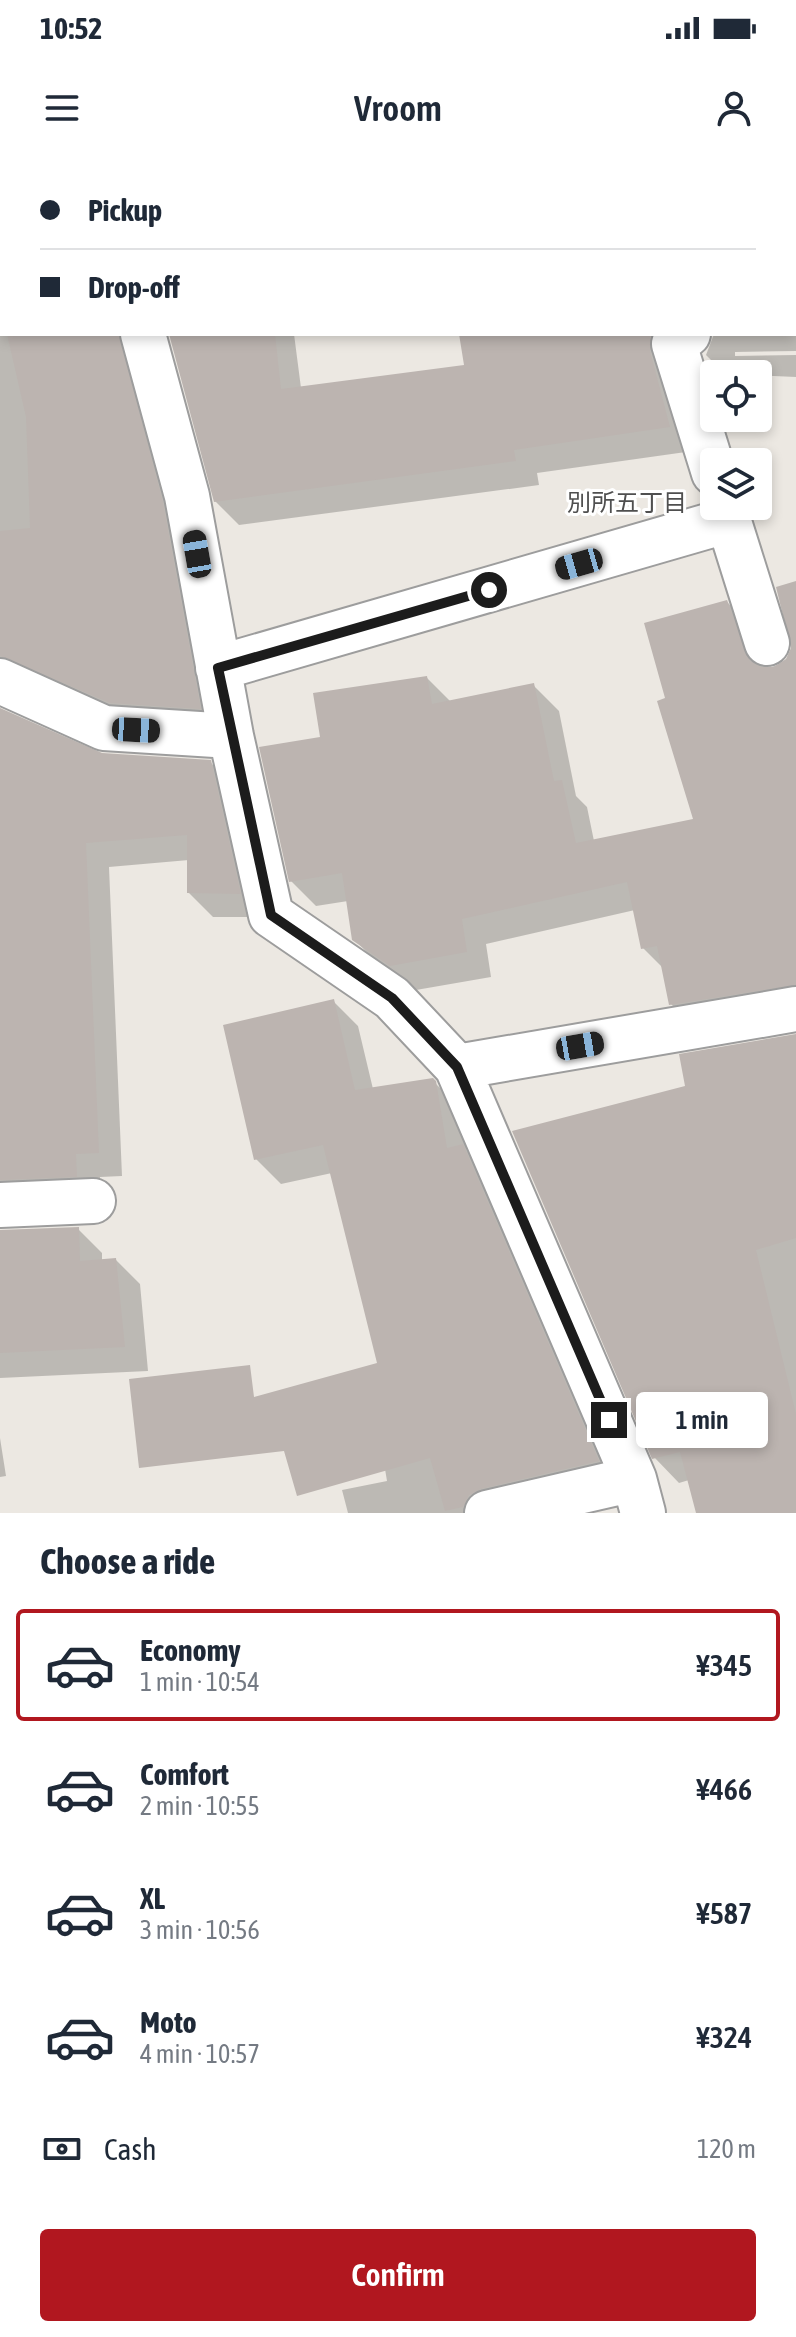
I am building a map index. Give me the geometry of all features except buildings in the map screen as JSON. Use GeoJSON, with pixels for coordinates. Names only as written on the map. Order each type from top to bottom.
{"type":"FeatureCollection","features":[{"type":"Feature","properties":{"kind":"street"},"geometry":{"type":"LineString","coordinates":[[144,336],[187,496],[231,736],[271,915],[392,998],[457,1067],[638,1496],[487,1513]]}},
{"type":"Feature","properties":{"kind":"street"},"geometry":{"type":"LineString","coordinates":[[685,336],[674,344],[706,448]]}},
{"type":"Feature","properties":{"kind":"street"},"geometry":{"type":"LineString","coordinates":[[218,668],[703,520]]}},
{"type":"Feature","properties":{"kind":"street"},"geometry":{"type":"LineString","coordinates":[[728,520],[767,643]]}},
{"type":"Feature","properties":{"kind":"street"},"geometry":{"type":"LineString","coordinates":[[0,681],[104,728],[231,736]]}},
{"type":"Feature","properties":{"kind":"street"},"geometry":{"type":"LineString","coordinates":[[457,1067],[796,1009]]}},
{"type":"Feature","properties":{"kind":"street"},"geometry":{"type":"LineString","coordinates":[[0,1205],[93,1201]]}},
{"type":"Feature","properties":{"kind":"district","name":"別所五丁目"},"geometry":{"type":"Point","coordinates":[627,502]}},
{"type":"Feature","properties":{"kind":"route"},"geometry":{"type":"LineString","coordinates":[[489,590],[218,668],[271,915],[392,998],[457,1067],[609,1420]]}}]}
